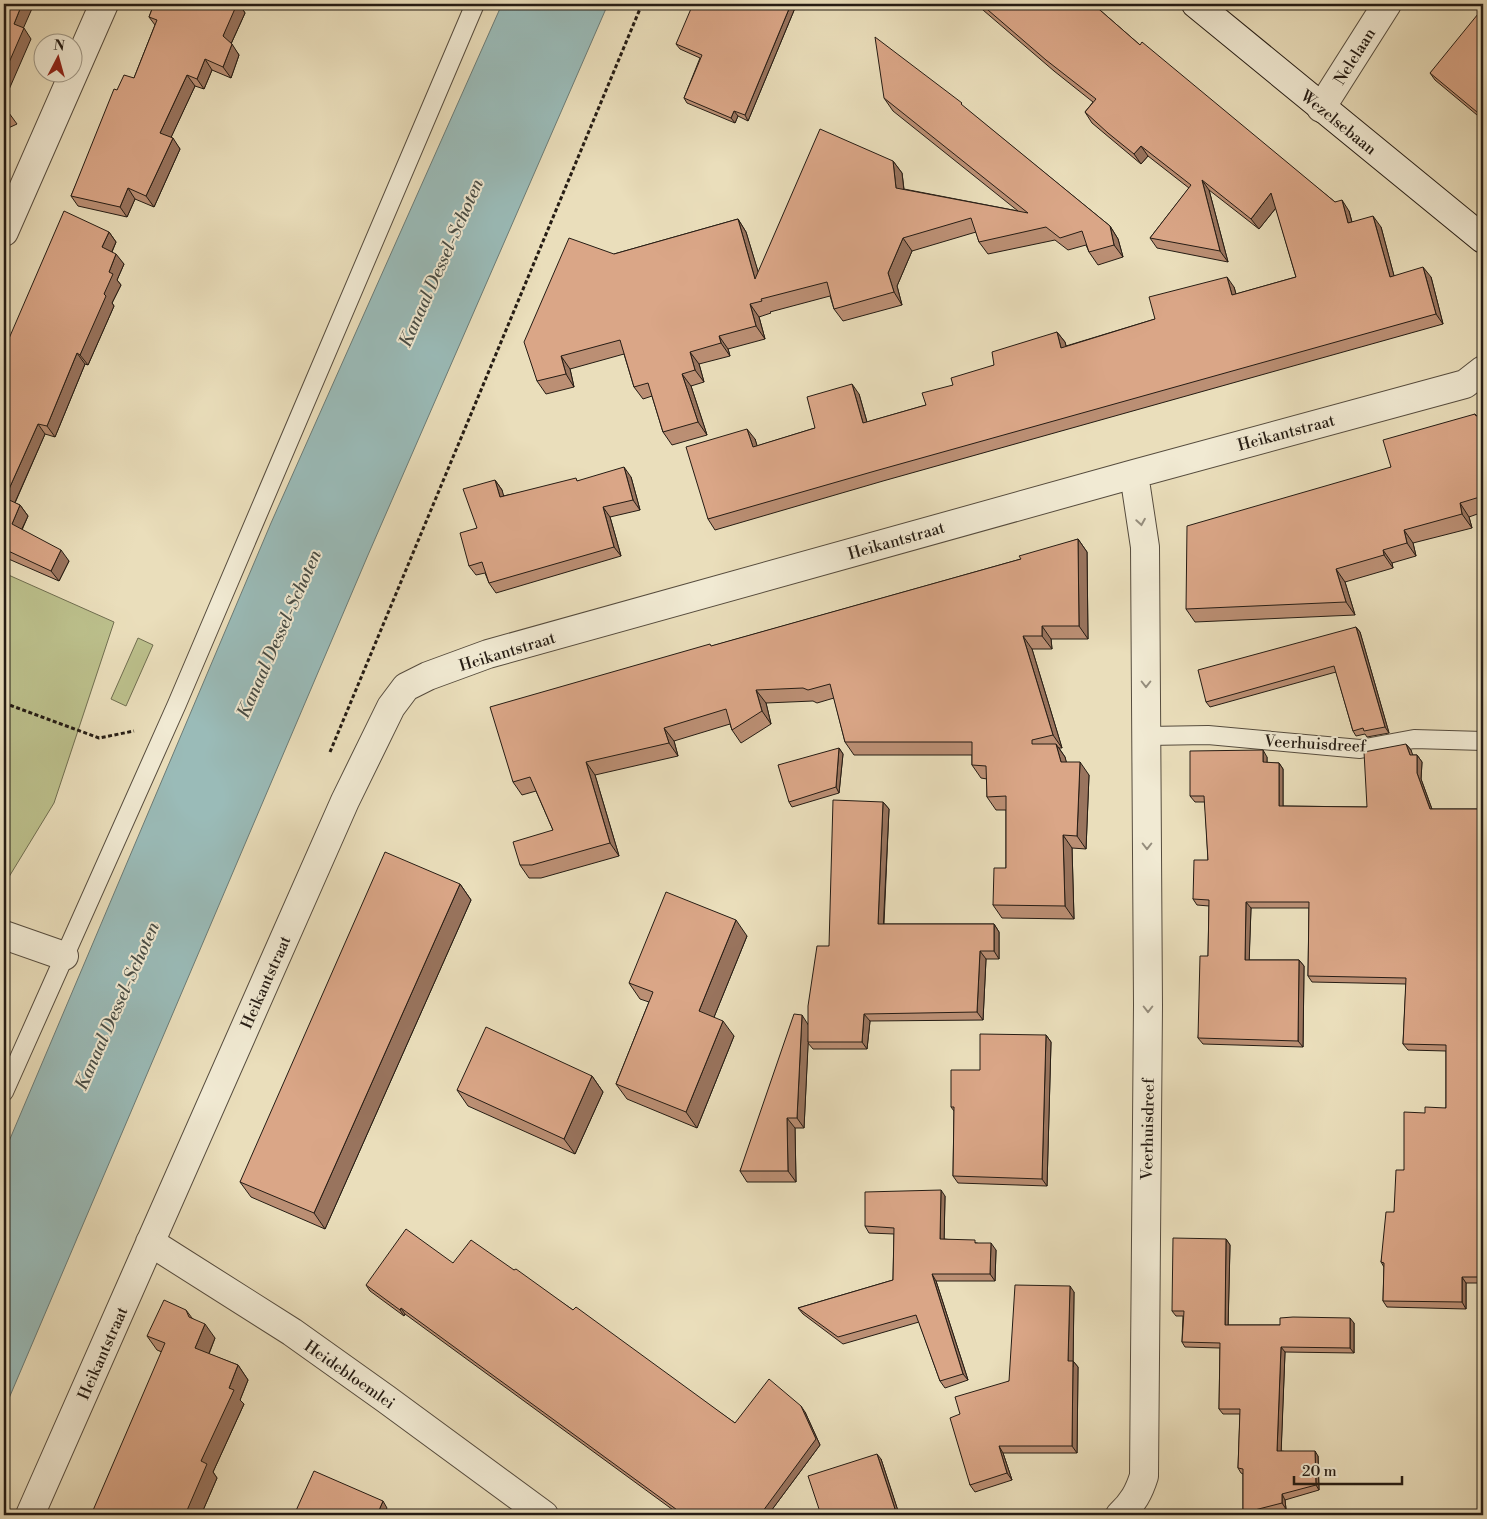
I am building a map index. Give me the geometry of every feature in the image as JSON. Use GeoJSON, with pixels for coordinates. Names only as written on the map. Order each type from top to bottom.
{"type":"FeatureCollection","features":[{"type":"Feature","properties":{"kind":"street"},"geometry":{"type":"LineString","coordinates":[[4,232],[104,4]]}},
{"type":"Feature","properties":{"kind":"street","name":"Wezelsebaan"},"geometry":{"type":"LineString","coordinates":[[1196,4],[1483,239]]}},
{"type":"Feature","properties":{"kind":"street","name":"Nelelaan"},"geometry":{"type":"LineString","coordinates":[[1321,108],[1387,4]]}},
{"type":"Feature","properties":{"kind":"street","name":"Heikantstraat"},"geometry":{"type":"LineString","coordinates":[[30,1515],[346,801],[391,707],[406,687],[428,676],[488,654],[1465,384],[1483,370]]}},
{"type":"Feature","properties":{"kind":"street","name":"Veerhuisdreef"},"geometry":{"type":"LineString","coordinates":[[1120,1515],[1139,1492],[1144,1476],[1148,1005],[1147,736],[1145,547],[1134,474]]}},
{"type":"Feature","properties":{"kind":"street"},"geometry":{"type":"LineString","coordinates":[[4,935],[64,956]]}},
{"type":"Feature","properties":{"kind":"street","name":"Heidebloemlei"},"geometry":{"type":"LineString","coordinates":[[150,1242],[292,1332],[544,1515]]}},
{"type":"Feature","properties":{"kind":"lane"},"geometry":{"type":"LineString","coordinates":[[4,1092],[177,704],[474,4]]}},
{"type":"Feature","properties":{"kind":"lane","name":"Veerhuisdreef"},"geometry":{"type":"LineString","coordinates":[[1147,736],[1208,735],[1360,748],[1414,739],[1483,742]]}},
{"type":"Feature","properties":{"kind":"path"},"geometry":{"type":"LineString","coordinates":[[327,759],[642,4]]}},
{"type":"Feature","properties":{"kind":"path"},"geometry":{"type":"LineString","coordinates":[[4,703],[99,738],[140,729],[177,704]]}},
{"type":"Feature","properties":{"kind":"green space"},"geometry":{"type":"Polygon","coordinates":[[[4,573],[114,622],[54,803],[4,885],[4,573]]]}},
{"type":"Feature","properties":{"kind":"green space"},"geometry":{"type":"Polygon","coordinates":[[[138,638],[153,645],[126,706],[111,699],[138,638]]]}},
{"type":"Feature","properties":{"kind":"water","name":"Kanaal Dessel-Schoten"},"geometry":{"type":"Polygon","coordinates":[[[502,4],[608,4],[368,555],[4,1410],[4,1153],[271,523],[502,4]]]}},
{"type":"Feature","properties":{"kind":"building"},"geometry":{"type":"Polygon","coordinates":[[[4,4],[22,4],[14,24],[24,28],[4,74],[4,4]]]}},
{"type":"Feature","properties":{"kind":"building"},"geometry":{"type":"Polygon","coordinates":[[[154,4],[237,4],[223,36],[232,44],[223,67],[205,59],[197,79],[187,75],[160,133],[173,138],[146,196],[128,188],[120,207],[71,196],[114,89],[117,90],[124,75],[134,78],[157,20],[149,17],[154,4]]]}},
{"type":"Feature","properties":{"kind":"building"},"geometry":{"type":"Polygon","coordinates":[[[693,4],[712,4],[717,6],[718,4],[791,4],[745,115],[734,111],[731,118],[684,98],[702,55],[676,44],[693,4]]]}},
{"type":"Feature","properties":{"kind":"building"},"geometry":{"type":"Polygon","coordinates":[[[981,4],[1093,4],[1140,45],[1142,42],[1335,202],[1342,200],[1348,223],[1373,216],[1390,277],[1423,267],[1436,314],[708,519],[686,447],[747,429],[753,447],[815,428],[807,397],[852,384],[863,423],[926,405],[922,393],[953,385],[951,378],[994,365],[992,352],[1057,332],[1061,348],[1155,319],[1149,297],[1227,277],[1232,295],[1296,277],[1271,193],[1251,219],[1202,180],[1220,251],[1150,238],[1191,185],[1141,146],[1134,154],[1108,133],[1085,112],[1096,99],[1046,60],[981,4]]]}},
{"type":"Feature","properties":{"kind":"building"},"geometry":{"type":"Polygon","coordinates":[[[1478,14],[1483,18],[1483,117],[1430,73],[1478,14]]]}},
{"type":"Feature","properties":{"kind":"building"},"geometry":{"type":"Polygon","coordinates":[[[875,37],[962,103],[1110,226],[1114,245],[1089,252],[1082,231],[1060,238],[1046,227],[979,242],[971,218],[903,238],[888,273],[894,292],[834,309],[827,282],[761,299],[762,301],[750,304],[756,326],[719,336],[721,343],[690,352],[695,370],[682,374],[698,422],[663,432],[648,383],[634,387],[620,340],[561,356],[566,374],[537,381],[524,342],[569,238],[614,254],[738,219],[755,279],[820,129],[893,161],[896,188],[1028,213],[884,98],[875,37]]]}},
{"type":"Feature","properties":{"kind":"building"},"geometry":{"type":"Polygon","coordinates":[[[64,211],[109,232],[102,247],[116,254],[109,272],[113,274],[104,294],[106,296],[80,355],[77,353],[47,426],[38,424],[5,498],[20,505],[12,524],[61,550],[51,571],[4,549],[4,350],[64,211]]]}},
{"type":"Feature","properties":{"kind":"building"},"geometry":{"type":"Polygon","coordinates":[[[1475,414],[1476,416],[1483,414],[1483,496],[1460,503],[1462,514],[1404,530],[1407,543],[1383,550],[1384,555],[1336,569],[1346,602],[1186,609],[1187,526],[1391,467],[1383,440],[1475,414]]]}},
{"type":"Feature","properties":{"kind":"building"},"geometry":{"type":"Polygon","coordinates":[[[624,467],[633,500],[603,507],[614,547],[489,583],[482,562],[469,566],[460,533],[477,528],[463,489],[495,480],[500,497],[576,478],[577,481],[624,467]]]}},
{"type":"Feature","properties":{"kind":"building"},"geometry":{"type":"Polygon","coordinates":[[[1078,539],[1079,626],[1042,626],[1042,636],[1023,636],[1053,735],[1032,740],[1032,744],[1056,744],[1061,762],[1080,762],[1077,836],[1063,835],[1065,906],[993,905],[994,868],[1006,868],[1006,796],[987,797],[986,766],[972,765],[972,742],[845,742],[830,684],[808,690],[803,688],[756,690],[762,711],[732,730],[726,709],[664,728],[669,743],[586,762],[610,843],[532,865],[520,865],[513,842],[553,830],[530,777],[513,782],[490,707],[710,644],[711,646],[1021,559],[1019,556],[1078,539]]]}},
{"type":"Feature","properties":{"kind":"building"},"geometry":{"type":"Polygon","coordinates":[[[1356,627],[1385,727],[1364,731],[1363,728],[1353,731],[1334,666],[1206,702],[1198,670],[1356,627]]]}},
{"type":"Feature","properties":{"kind":"building"},"geometry":{"type":"Polygon","coordinates":[[[1406,744],[1410,755],[1417,755],[1417,773],[1430,809],[1483,809],[1483,1277],[1462,1277],[1462,1302],[1383,1301],[1384,1263],[1381,1262],[1386,1212],[1394,1212],[1396,1170],[1404,1170],[1404,1112],[1425,1113],[1425,1107],[1446,1108],[1446,1045],[1403,1044],[1406,978],[1308,976],[1309,902],[1246,902],[1245,960],[1299,960],[1298,1041],[1198,1038],[1200,956],[1208,956],[1209,900],[1193,899],[1194,860],[1208,860],[1204,796],[1190,796],[1190,751],[1263,750],[1263,762],[1279,763],[1279,806],[1367,807],[1364,752],[1406,744]]]}},
{"type":"Feature","properties":{"kind":"building"},"geometry":{"type":"Polygon","coordinates":[[[839,748],[836,787],[789,802],[778,765],[839,748]]]}},
{"type":"Feature","properties":{"kind":"building"},"geometry":{"type":"Polygon","coordinates":[[[833,800],[883,802],[878,924],[994,924],[994,951],[980,951],[977,1012],[864,1014],[862,1042],[808,1042],[808,1006],[817,946],[829,946],[833,800]]]}},
{"type":"Feature","properties":{"kind":"building"},"geometry":{"type":"Polygon","coordinates":[[[385,852],[460,884],[314,1213],[240,1182],[385,852]]]}},
{"type":"Feature","properties":{"kind":"building"},"geometry":{"type":"Polygon","coordinates":[[[666,892],[736,920],[699,1011],[723,1021],[686,1112],[616,1084],[653,992],[629,983],[666,892]]]}},
{"type":"Feature","properties":{"kind":"building"},"geometry":{"type":"Polygon","coordinates":[[[794,1014],[802,1015],[797,1118],[787,1118],[788,1171],[740,1171],[794,1014]]]}},
{"type":"Feature","properties":{"kind":"building"},"geometry":{"type":"Polygon","coordinates":[[[486,1027],[592,1076],[564,1139],[457,1090],[486,1027]]]}},
{"type":"Feature","properties":{"kind":"building"},"geometry":{"type":"Polygon","coordinates":[[[980,1034],[1046,1035],[1042,1179],[953,1176],[954,1107],[951,1107],[951,1070],[980,1070],[980,1034]]]}},
{"type":"Feature","properties":{"kind":"building"},"geometry":{"type":"Polygon","coordinates":[[[941,1190],[940,1239],[975,1240],[975,1243],[991,1243],[990,1274],[932,1274],[963,1374],[940,1381],[916,1315],[838,1337],[798,1308],[893,1280],[894,1228],[865,1226],[865,1192],[941,1190]]]}},
{"type":"Feature","properties":{"kind":"building"},"geometry":{"type":"Polygon","coordinates":[[[406,1229],[453,1263],[471,1240],[514,1270],[516,1269],[573,1310],[576,1307],[735,1423],[769,1379],[801,1406],[816,1439],[760,1515],[684,1515],[401,1308],[400,1310],[366,1285],[406,1229]]]}},
{"type":"Feature","properties":{"kind":"building"},"geometry":{"type":"Polygon","coordinates":[[[1173,1238],[1226,1239],[1225,1325],[1280,1325],[1280,1318],[1293,1317],[1350,1318],[1350,1348],[1281,1347],[1277,1451],[1315,1451],[1316,1485],[1282,1494],[1282,1503],[1243,1513],[1243,1469],[1238,1468],[1240,1409],[1219,1409],[1220,1343],[1182,1342],[1184,1311],[1172,1311],[1173,1238]]]}},
{"type":"Feature","properties":{"kind":"building"},"geometry":{"type":"Polygon","coordinates":[[[1015,1285],[1070,1286],[1068,1361],[1073,1361],[1072,1446],[999,1446],[1007,1473],[970,1485],[950,1418],[960,1414],[955,1397],[1009,1381],[1015,1285]]]}},
{"type":"Feature","properties":{"kind":"building"},"geometry":{"type":"Polygon","coordinates":[[[164,1300],[186,1310],[189,1317],[205,1324],[195,1348],[238,1365],[229,1388],[234,1390],[201,1461],[207,1464],[185,1515],[91,1515],[165,1343],[147,1336],[164,1300]]]}},
{"type":"Feature","properties":{"kind":"building"},"geometry":{"type":"Polygon","coordinates":[[[877,1454],[895,1509],[877,1515],[821,1515],[808,1476],[877,1454]]]}},
{"type":"Feature","properties":{"kind":"building"},"geometry":{"type":"Polygon","coordinates":[[[314,1471],[383,1501],[377,1515],[294,1515],[314,1471]]]}}]}
